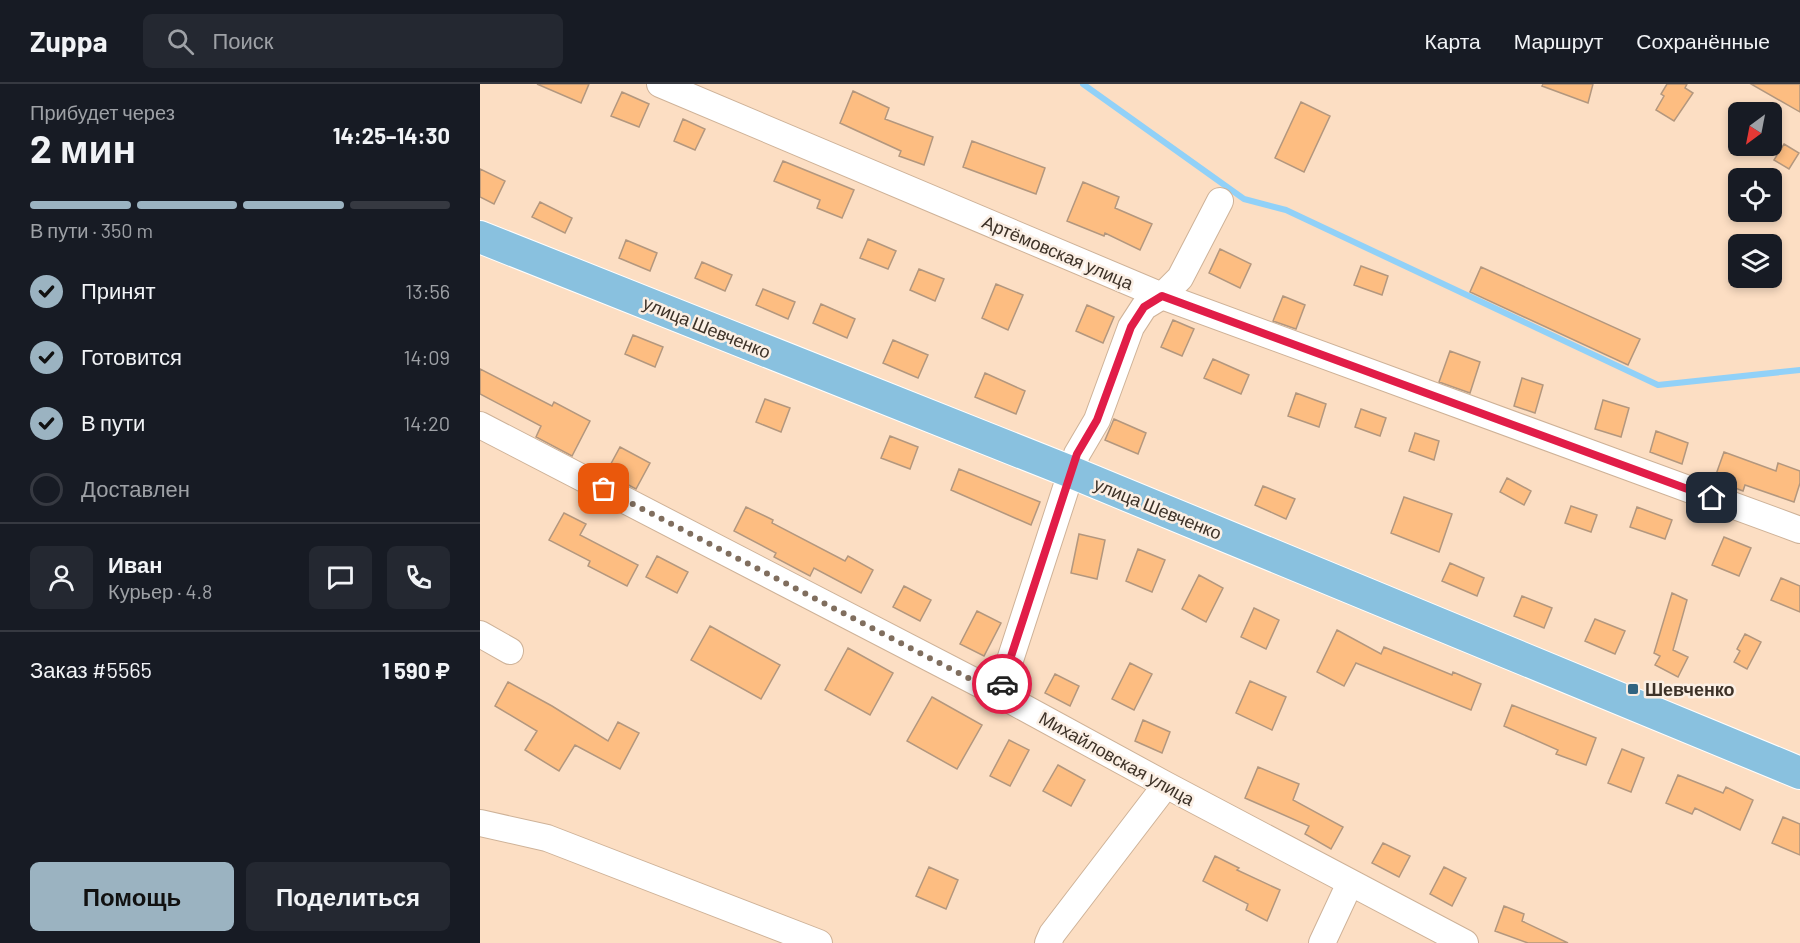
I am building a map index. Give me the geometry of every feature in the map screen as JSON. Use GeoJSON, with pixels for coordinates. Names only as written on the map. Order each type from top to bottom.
{"type":"FeatureCollection","features":[{"type":"Feature","properties":{"kind":"main road","name":"улица Шевченко"},"geometry":{"type":"LineString","coordinates":[[480,237],[1071,472],[1800,773]]}},
{"type":"Feature","properties":{"kind":"street","name":"Артёмовская улица"},"geometry":{"type":"LineString","coordinates":[[660,84],[1162,296],[1800,530]]}},
{"type":"Feature","properties":{"kind":"street"},"geometry":{"type":"LineString","coordinates":[[999,694],[1077,454],[1097,420],[1131,327],[1144,307],[1162,296],[1179,278],[1220,201]]}},
{"type":"Feature","properties":{"kind":"street","name":"Михайловская улица"},"geometry":{"type":"LineString","coordinates":[[480,425],[999,694],[1465,943]]}},
{"type":"Feature","properties":{"kind":"street"},"geometry":{"type":"LineString","coordinates":[[480,634],[510,651]]}},
{"type":"Feature","properties":{"kind":"street"},"geometry":{"type":"LineString","coordinates":[[1048,943],[1052,934],[1166,785]]}},
{"type":"Feature","properties":{"kind":"street"},"geometry":{"type":"LineString","coordinates":[[480,823],[548,838],[819,943]]}},
{"type":"Feature","properties":{"kind":"street"},"geometry":{"type":"LineString","coordinates":[[1322,943],[1350,883]]}},
{"type":"Feature","properties":{"kind":"building"},"geometry":{"type":"Polygon","coordinates":[[[537,84],[589,84],[581,103],[537,84]]]}},
{"type":"Feature","properties":{"kind":"building"},"geometry":{"type":"Polygon","coordinates":[[[1543,84],[1593,84],[1588,103],[1542,86],[1543,84]]]}},
{"type":"Feature","properties":{"kind":"building"},"geometry":{"type":"Polygon","coordinates":[[[1667,84],[1687,84],[1685,88],[1693,93],[1674,121],[1656,110],[1664,96],[1661,94],[1667,84]]]}},
{"type":"Feature","properties":{"kind":"building"},"geometry":{"type":"Polygon","coordinates":[[[1751,84],[1800,84],[1800,112],[1751,84]]]}},
{"type":"Feature","properties":{"kind":"building"},"geometry":{"type":"Polygon","coordinates":[[[853,91],[889,108],[885,119],[933,137],[924,165],[899,156],[901,151],[840,123],[853,91]]]}},
{"type":"Feature","properties":{"kind":"building"},"geometry":{"type":"Polygon","coordinates":[[[622,92],[649,104],[639,127],[611,116],[622,92]]]}},
{"type":"Feature","properties":{"kind":"building"},"geometry":{"type":"Polygon","coordinates":[[[1301,102],[1330,116],[1304,172],[1275,158],[1301,102]]]}},
{"type":"Feature","properties":{"kind":"building"},"geometry":{"type":"Polygon","coordinates":[[[683,119],[705,129],[695,150],[674,141],[683,119]]]}},
{"type":"Feature","properties":{"kind":"building"},"geometry":{"type":"Polygon","coordinates":[[[972,141],[1045,168],[1036,194],[963,167],[972,141]]]}},
{"type":"Feature","properties":{"kind":"building"},"geometry":{"type":"Polygon","coordinates":[[[1784,144],[1799,153],[1789,169],[1774,160],[1776,156],[1782,156],[1784,144]]]}},
{"type":"Feature","properties":{"kind":"building"},"geometry":{"type":"Polygon","coordinates":[[[783,161],[854,190],[842,218],[817,208],[820,200],[774,181],[783,161]]]}},
{"type":"Feature","properties":{"kind":"building"},"geometry":{"type":"Polygon","coordinates":[[[480,169],[505,181],[494,204],[480,197],[480,169]]]}},
{"type":"Feature","properties":{"kind":"building"},"geometry":{"type":"Polygon","coordinates":[[[1083,182],[1119,197],[1115,208],[1152,224],[1140,250],[1105,233],[1104,236],[1067,221],[1083,182]]]}},
{"type":"Feature","properties":{"kind":"building"},"geometry":{"type":"Polygon","coordinates":[[[540,202],[572,218],[565,233],[532,217],[540,202]]]}},
{"type":"Feature","properties":{"kind":"building"},"geometry":{"type":"Polygon","coordinates":[[[868,239],[896,251],[888,269],[860,258],[868,239]]]}},
{"type":"Feature","properties":{"kind":"building"},"geometry":{"type":"Polygon","coordinates":[[[626,240],[657,253],[650,271],[619,258],[626,240]]]}},
{"type":"Feature","properties":{"kind":"building"},"geometry":{"type":"Polygon","coordinates":[[[1220,249],[1251,264],[1240,288],[1209,273],[1220,249]]]}},
{"type":"Feature","properties":{"kind":"building"},"geometry":{"type":"Polygon","coordinates":[[[702,262],[732,275],[725,291],[695,278],[702,262]]]}},
{"type":"Feature","properties":{"kind":"building"},"geometry":{"type":"Polygon","coordinates":[[[1361,266],[1388,276],[1382,295],[1354,285],[1361,266]]]}},
{"type":"Feature","properties":{"kind":"building"},"geometry":{"type":"Polygon","coordinates":[[[1481,267],[1640,339],[1628,365],[1470,292],[1481,267]]]}},
{"type":"Feature","properties":{"kind":"building"},"geometry":{"type":"Polygon","coordinates":[[[919,269],[944,279],[935,301],[910,290],[919,269]]]}},
{"type":"Feature","properties":{"kind":"building"},"geometry":{"type":"Polygon","coordinates":[[[996,284],[1023,295],[1008,330],[982,318],[996,284]]]}},
{"type":"Feature","properties":{"kind":"building"},"geometry":{"type":"Polygon","coordinates":[[[763,289],[795,302],[788,319],[756,305],[763,289]]]}},
{"type":"Feature","properties":{"kind":"building"},"geometry":{"type":"Polygon","coordinates":[[[1283,296],[1305,305],[1296,329],[1273,321],[1283,296]]]}},
{"type":"Feature","properties":{"kind":"building"},"geometry":{"type":"Polygon","coordinates":[[[821,304],[855,319],[847,338],[813,323],[821,304]]]}},
{"type":"Feature","properties":{"kind":"building"},"geometry":{"type":"Polygon","coordinates":[[[1087,305],[1114,317],[1103,343],[1076,331],[1087,305]]]}},
{"type":"Feature","properties":{"kind":"building"},"geometry":{"type":"Polygon","coordinates":[[[1173,320],[1194,329],[1182,356],[1161,347],[1173,320]]]}},
{"type":"Feature","properties":{"kind":"building"},"geometry":{"type":"Polygon","coordinates":[[[633,335],[663,347],[655,367],[625,354],[633,335]]]}},
{"type":"Feature","properties":{"kind":"building"},"geometry":{"type":"Polygon","coordinates":[[[893,340],[928,355],[918,378],[883,363],[893,340]]]}},
{"type":"Feature","properties":{"kind":"building"},"geometry":{"type":"Polygon","coordinates":[[[1450,351],[1480,362],[1470,393],[1439,382],[1450,351]]]}},
{"type":"Feature","properties":{"kind":"building"},"geometry":{"type":"Polygon","coordinates":[[[1213,359],[1249,375],[1241,394],[1204,378],[1213,359]]]}},
{"type":"Feature","properties":{"kind":"building"},"geometry":{"type":"Polygon","coordinates":[[[480,369],[552,406],[554,402],[590,421],[572,456],[536,437],[541,426],[480,394],[480,369]]]}},
{"type":"Feature","properties":{"kind":"building"},"geometry":{"type":"Polygon","coordinates":[[[985,373],[1025,391],[1016,414],[975,397],[985,373]]]}},
{"type":"Feature","properties":{"kind":"building"},"geometry":{"type":"Polygon","coordinates":[[[1522,378],[1543,385],[1535,413],[1514,406],[1522,378]]]}},
{"type":"Feature","properties":{"kind":"building"},"geometry":{"type":"Polygon","coordinates":[[[1296,393],[1326,404],[1319,427],[1288,416],[1296,393]]]}},
{"type":"Feature","properties":{"kind":"building"},"geometry":{"type":"Polygon","coordinates":[[[765,399],[790,408],[781,432],[756,422],[765,399]]]}},
{"type":"Feature","properties":{"kind":"building"},"geometry":{"type":"Polygon","coordinates":[[[1603,400],[1629,408],[1621,437],[1595,429],[1603,400]]]}},
{"type":"Feature","properties":{"kind":"building"},"geometry":{"type":"Polygon","coordinates":[[[1361,409],[1386,418],[1380,436],[1355,427],[1361,409]]]}},
{"type":"Feature","properties":{"kind":"building"},"geometry":{"type":"Polygon","coordinates":[[[1114,419],[1146,433],[1138,454],[1105,440],[1114,419]]]}},
{"type":"Feature","properties":{"kind":"building"},"geometry":{"type":"Polygon","coordinates":[[[1656,431],[1688,443],[1682,464],[1650,452],[1656,431]]]}},
{"type":"Feature","properties":{"kind":"building"},"geometry":{"type":"Polygon","coordinates":[[[1415,433],[1439,441],[1434,460],[1409,451],[1415,433]]]}},
{"type":"Feature","properties":{"kind":"building"},"geometry":{"type":"Polygon","coordinates":[[[890,436],[918,447],[910,469],[881,458],[890,436]]]}},
{"type":"Feature","properties":{"kind":"building"},"geometry":{"type":"Polygon","coordinates":[[[620,447],[650,463],[636,489],[606,473],[620,447]]]}},
{"type":"Feature","properties":{"kind":"building"},"geometry":{"type":"Polygon","coordinates":[[[1724,452],[1776,471],[1778,463],[1800,471],[1800,483],[1794,502],[1745,485],[1743,491],[1714,480],[1724,452]]]}},
{"type":"Feature","properties":{"kind":"building"},"geometry":{"type":"Polygon","coordinates":[[[959,469],[1040,502],[1031,525],[951,490],[959,469]]]}},
{"type":"Feature","properties":{"kind":"building"},"geometry":{"type":"Polygon","coordinates":[[[1507,478],[1531,491],[1524,505],[1500,492],[1507,478]]]}},
{"type":"Feature","properties":{"kind":"building"},"geometry":{"type":"Polygon","coordinates":[[[1263,486],[1295,499],[1286,519],[1255,505],[1263,486]]]}},
{"type":"Feature","properties":{"kind":"building"},"geometry":{"type":"Polygon","coordinates":[[[1404,497],[1452,514],[1439,552],[1391,533],[1404,497]]]}},
{"type":"Feature","properties":{"kind":"building"},"geometry":{"type":"Polygon","coordinates":[[[1571,506],[1597,515],[1591,532],[1565,523],[1571,506]]]}},
{"type":"Feature","properties":{"kind":"building"},"geometry":{"type":"Polygon","coordinates":[[[746,507],[845,561],[848,556],[873,570],[861,593],[814,568],[810,576],[774,557],[776,553],[734,531],[746,507]]]}},
{"type":"Feature","properties":{"kind":"building"},"geometry":{"type":"Polygon","coordinates":[[[1637,507],[1672,520],[1665,539],[1630,527],[1637,507]]]}},
{"type":"Feature","properties":{"kind":"building"},"geometry":{"type":"Polygon","coordinates":[[[564,513],[586,524],[580,535],[638,565],[627,586],[588,566],[590,561],[549,540],[564,513]]]}},
{"type":"Feature","properties":{"kind":"building"},"geometry":{"type":"Polygon","coordinates":[[[1079,534],[1105,540],[1097,579],[1071,573],[1079,534]]]}},
{"type":"Feature","properties":{"kind":"building"},"geometry":{"type":"Polygon","coordinates":[[[1724,537],[1751,548],[1739,576],[1712,565],[1724,537]]]}},
{"type":"Feature","properties":{"kind":"building"},"geometry":{"type":"Polygon","coordinates":[[[1138,549],[1165,560],[1152,592],[1126,581],[1138,549]]]}},
{"type":"Feature","properties":{"kind":"building"},"geometry":{"type":"Polygon","coordinates":[[[657,556],[688,572],[677,593],[646,577],[657,556]]]}},
{"type":"Feature","properties":{"kind":"building"},"geometry":{"type":"Polygon","coordinates":[[[1450,563],[1484,578],[1477,596],[1442,581],[1450,563]]]}},
{"type":"Feature","properties":{"kind":"building"},"geometry":{"type":"Polygon","coordinates":[[[1199,575],[1223,588],[1206,622],[1182,609],[1199,575]]]}},
{"type":"Feature","properties":{"kind":"building"},"geometry":{"type":"Polygon","coordinates":[[[1781,578],[1800,586],[1800,612],[1771,600],[1781,578]]]}},
{"type":"Feature","properties":{"kind":"building"},"geometry":{"type":"Polygon","coordinates":[[[904,586],[931,600],[920,621],[893,607],[904,586]]]}},
{"type":"Feature","properties":{"kind":"building"},"geometry":{"type":"Polygon","coordinates":[[[1672,593],[1687,600],[1673,650],[1688,657],[1678,677],[1655,665],[1660,656],[1654,653],[1672,593]]]}},
{"type":"Feature","properties":{"kind":"building"},"geometry":{"type":"Polygon","coordinates":[[[1522,596],[1552,608],[1544,628],[1514,616],[1522,596]]]}},
{"type":"Feature","properties":{"kind":"building"},"geometry":{"type":"Polygon","coordinates":[[[1254,608],[1279,620],[1266,649],[1241,637],[1254,608]]]}},
{"type":"Feature","properties":{"kind":"building"},"geometry":{"type":"Polygon","coordinates":[[[977,611],[1001,623],[984,656],[960,644],[977,611]]]}},
{"type":"Feature","properties":{"kind":"building"},"geometry":{"type":"Polygon","coordinates":[[[1595,619],[1625,631],[1615,654],[1585,641],[1595,619]]]}},
{"type":"Feature","properties":{"kind":"building"},"geometry":{"type":"Polygon","coordinates":[[[710,626],[780,665],[761,699],[691,660],[710,626]]]}},
{"type":"Feature","properties":{"kind":"building"},"geometry":{"type":"Polygon","coordinates":[[[1337,630],[1381,654],[1384,647],[1452,675],[1453,672],[1481,684],[1471,710],[1356,663],[1344,686],[1317,672],[1337,630]]]}},
{"type":"Feature","properties":{"kind":"building"},"geometry":{"type":"Polygon","coordinates":[[[1745,634],[1761,642],[1747,669],[1734,662],[1740,651],[1737,649],[1745,634]]]}},
{"type":"Feature","properties":{"kind":"building"},"geometry":{"type":"Polygon","coordinates":[[[848,648],[893,673],[870,715],[825,690],[848,648]]]}},
{"type":"Feature","properties":{"kind":"building"},"geometry":{"type":"Polygon","coordinates":[[[1130,663],[1152,674],[1134,710],[1112,699],[1130,663]]]}},
{"type":"Feature","properties":{"kind":"building"},"geometry":{"type":"Polygon","coordinates":[[[1055,674],[1079,686],[1070,706],[1045,693],[1055,674]]]}},
{"type":"Feature","properties":{"kind":"building"},"geometry":{"type":"Polygon","coordinates":[[[1250,681],[1286,697],[1272,730],[1236,713],[1250,681]]]}},
{"type":"Feature","properties":{"kind":"building"},"geometry":{"type":"Polygon","coordinates":[[[508,682],[608,741],[618,722],[639,733],[620,769],[575,745],[559,771],[525,750],[537,731],[495,706],[508,682]]]}},
{"type":"Feature","properties":{"kind":"building"},"geometry":{"type":"Polygon","coordinates":[[[932,697],[982,725],[957,769],[907,741],[932,697]]]}},
{"type":"Feature","properties":{"kind":"building"},"geometry":{"type":"Polygon","coordinates":[[[1512,705],[1596,738],[1586,765],[1556,754],[1558,750],[1504,726],[1512,705]]]}},
{"type":"Feature","properties":{"kind":"building"},"geometry":{"type":"Polygon","coordinates":[[[1143,720],[1170,732],[1162,753],[1135,741],[1143,720]]]}},
{"type":"Feature","properties":{"kind":"building"},"geometry":{"type":"Polygon","coordinates":[[[1009,740],[1029,750],[1010,786],[990,776],[1009,740]]]}},
{"type":"Feature","properties":{"kind":"building"},"geometry":{"type":"Polygon","coordinates":[[[1622,749],[1644,758],[1631,792],[1608,783],[1622,749]]]}},
{"type":"Feature","properties":{"kind":"building"},"geometry":{"type":"Polygon","coordinates":[[[1058,765],[1085,780],[1071,806],[1043,791],[1058,765]]]}},
{"type":"Feature","properties":{"kind":"building"},"geometry":{"type":"Polygon","coordinates":[[[1258,767],[1299,784],[1293,800],[1343,827],[1331,849],[1305,834],[1309,826],[1245,798],[1258,767]]]}},
{"type":"Feature","properties":{"kind":"building"},"geometry":{"type":"Polygon","coordinates":[[[1678,775],[1723,793],[1726,787],[1753,800],[1740,830],[1695,808],[1692,814],[1666,803],[1678,775]]]}},
{"type":"Feature","properties":{"kind":"building"},"geometry":{"type":"Polygon","coordinates":[[[1783,817],[1800,824],[1800,855],[1772,843],[1783,817]]]}},
{"type":"Feature","properties":{"kind":"building"},"geometry":{"type":"Polygon","coordinates":[[[1383,843],[1410,856],[1399,877],[1372,863],[1383,843]]]}},
{"type":"Feature","properties":{"kind":"building"},"geometry":{"type":"Polygon","coordinates":[[[1215,856],[1239,868],[1237,870],[1280,890],[1267,921],[1246,910],[1248,904],[1203,881],[1215,856]]]}},
{"type":"Feature","properties":{"kind":"building"},"geometry":{"type":"Polygon","coordinates":[[[929,867],[958,880],[946,909],[916,896],[929,867]]]}},
{"type":"Feature","properties":{"kind":"building"},"geometry":{"type":"Polygon","coordinates":[[[1444,867],[1466,878],[1452,906],[1430,894],[1444,867]]]}},
{"type":"Feature","properties":{"kind":"building"},"geometry":{"type":"Polygon","coordinates":[[[1504,906],[1524,914],[1522,921],[1568,943],[1528,943],[1495,931],[1504,906]]]}},
{"type":"Feature","properties":{"kind":"waterway"},"geometry":{"type":"LineString","coordinates":[[1083,84],[1244,199],[1286,210],[1658,385],[1800,370]]}},
{"type":"Feature","properties":{"kind":"way so far"},"geometry":{"type":"LineString","coordinates":[[604,489],[999,694],[1002,684]]}},
{"type":"Feature","properties":{"kind":"place","name":"Шевченко"},"geometry":{"type":"Point","coordinates":[1633,689]}},
{"type":"Feature","properties":{"kind":"route"},"geometry":{"type":"LineString","coordinates":[[1002,684],[1077,454],[1097,420],[1131,327],[1144,307],[1162,296],[1712,498]]}}]}
